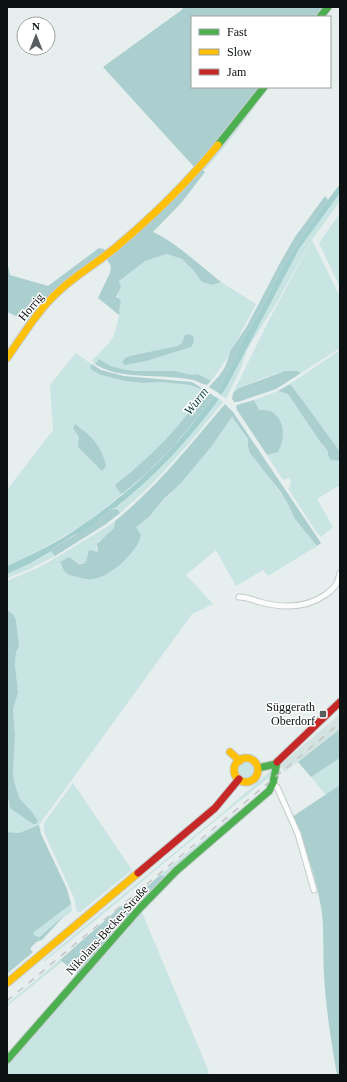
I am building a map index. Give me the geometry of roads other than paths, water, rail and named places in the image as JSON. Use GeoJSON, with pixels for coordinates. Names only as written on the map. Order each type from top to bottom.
{"type":"FeatureCollection","features":[{"type":"Feature","properties":{"kind":"main road"},"geometry":{"type":"LineString","coordinates":[[321,16],[328,7]]}},
{"type":"Feature","properties":{"kind":"main road","name":"Horrig"},"geometry":{"type":"LineString","coordinates":[[7,358],[37,314],[59,291],[114,249],[197,171],[263,88]]}},
{"type":"Feature","properties":{"kind":"main road"},"geometry":{"type":"LineString","coordinates":[[258,768],[275,766],[340,702]]}},
{"type":"Feature","properties":{"kind":"main road"},"geometry":{"type":"LineString","coordinates":[[230,752],[240,761]]}},
{"type":"Feature","properties":{"kind":"main road"},"geometry":{"type":"LineString","coordinates":[[244,759],[251,760],[258,768],[257,775],[253,780],[247,782],[238,779],[236,775],[235,768],[240,761],[244,759]]}},
{"type":"Feature","properties":{"kind":"main road"},"geometry":{"type":"LineString","coordinates":[[273,785],[275,766]]}},
{"type":"Feature","properties":{"kind":"main road"},"geometry":{"type":"LineString","coordinates":[[7,983],[215,808],[238,779]]}},
{"type":"Feature","properties":{"kind":"main road","name":"Nikolaus-Becker-Straße"},"geometry":{"type":"LineString","coordinates":[[7,1060],[140,908],[187,860],[269,791],[273,785]]}},
{"type":"Feature","properties":{"kind":"street"},"geometry":{"type":"LineString","coordinates":[[239,597],[282,606],[301,606],[319,599],[330,592],[337,585],[340,573]]}},
{"type":"Feature","properties":{"kind":"street"},"geometry":{"type":"LineString","coordinates":[[273,785],[276,788],[298,834],[314,890]]}},
{"type":"Feature","properties":{"kind":"railway"},"geometry":{"type":"LineString","coordinates":[[7,1001],[340,723]]}},
{"type":"Feature","properties":{"kind":"place","name":"Süggerath Oberdorf"},"geometry":{"type":"Point","coordinates":[323,714]}},
{"type":"Feature","properties":{"kind":"water label","name":"Wurm"},"geometry":{"type":"Point","coordinates":[196,401]}}]}
